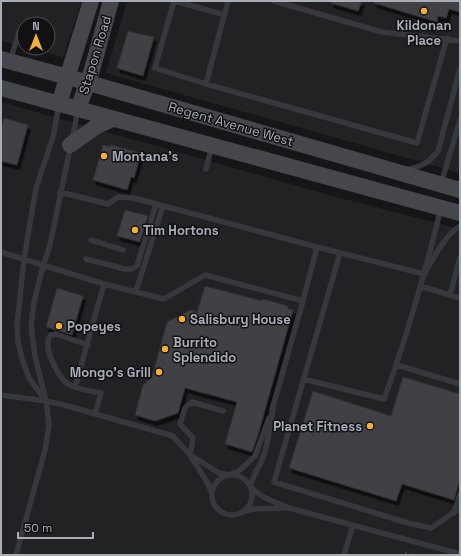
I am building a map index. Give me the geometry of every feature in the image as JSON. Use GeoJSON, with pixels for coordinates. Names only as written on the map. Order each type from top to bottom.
{"type":"FeatureCollection","features":[{"type":"Feature","properties":{"kind":"main road","name":"Stapon Road"},"geometry":{"type":"LineString","coordinates":[[59,104],[91,1]]}},
{"type":"Feature","properties":{"kind":"main road","name":"Stapon Road"},"geometry":{"type":"LineString","coordinates":[[78,110],[111,1]]}},
{"type":"Feature","properties":{"kind":"main road","name":"Regent Avenue West"},"geometry":{"type":"LineString","coordinates":[[6,60],[460,190]]}},
{"type":"Feature","properties":{"kind":"main road","name":"Regent Avenue West"},"geometry":{"type":"LineString","coordinates":[[1,88],[460,213]]}},
{"type":"Feature","properties":{"kind":"main road"},"geometry":{"type":"LineString","coordinates":[[70,145],[97,126],[114,119]]}},
{"type":"Feature","properties":{"kind":"main road"},"geometry":{"type":"LineString","coordinates":[[411,199],[432,190],[441,184]]}},
{"type":"Feature","properties":{"kind":"main road"},"geometry":{"type":"LineString","coordinates":[[441,208],[454,199],[460,198]]}},
{"type":"Feature","properties":{"kind":"lane"},"geometry":{"type":"LineString","coordinates":[[225,15],[174,1],[155,68],[206,84],[417,143],[447,38]]}},
{"type":"Feature","properties":{"kind":"lane"},"geometry":{"type":"LineString","coordinates":[[206,84],[228,1]]}},
{"type":"Feature","properties":{"kind":"lane"},"geometry":{"type":"LineString","coordinates":[[274,1],[382,32],[447,38],[460,41]]}},
{"type":"Feature","properties":{"kind":"lane"},"geometry":{"type":"LineString","coordinates":[[6,60],[16,38]]}},
{"type":"Feature","properties":{"kind":"lane"},"geometry":{"type":"LineString","coordinates":[[399,172],[416,168],[430,161],[438,151],[460,69]]}},
{"type":"Feature","properties":{"kind":"lane"},"geometry":{"type":"LineString","coordinates":[[46,402],[29,378],[18,342],[17,325],[24,259],[36,188],[53,137],[59,104]]}},
{"type":"Feature","properties":{"kind":"lane"},"geometry":{"type":"LineString","coordinates":[[16,555],[45,450],[49,425],[31,326],[34,302],[50,245],[78,110]]}},
{"type":"Feature","properties":{"kind":"lane"},"geometry":{"type":"LineString","coordinates":[[441,184],[460,120]]}},
{"type":"Feature","properties":{"kind":"lane"},"geometry":{"type":"LineString","coordinates":[[206,169],[212,146]]}},
{"type":"Feature","properties":{"kind":"lane"},"geometry":{"type":"LineString","coordinates":[[60,192],[108,204],[118,197],[134,198],[424,274]]}},
{"type":"Feature","properties":{"kind":"lane"},"geometry":{"type":"LineString","coordinates":[[86,259],[125,269],[132,269],[137,266],[156,204]]}},
{"type":"Feature","properties":{"kind":"lane"},"geometry":{"type":"LineString","coordinates":[[136,291],[163,206]]}},
{"type":"Feature","properties":{"kind":"lane"},"geometry":{"type":"LineString","coordinates":[[303,380],[384,399],[397,365],[424,274],[441,208]]}},
{"type":"Feature","properties":{"kind":"lane"},"geometry":{"type":"LineString","coordinates":[[424,274],[453,230],[460,226]]}},
{"type":"Feature","properties":{"kind":"lane"},"geometry":{"type":"LineString","coordinates":[[91,240],[123,250]]}},
{"type":"Feature","properties":{"kind":"lane"},"geometry":{"type":"LineString","coordinates":[[212,493],[215,483],[220,478],[239,471],[256,456],[273,408],[317,247]]}},
{"type":"Feature","properties":{"kind":"lane"},"geometry":{"type":"LineString","coordinates":[[1,252],[104,284],[164,299],[205,275],[303,301]]}},
{"type":"Feature","properties":{"kind":"lane"},"geometry":{"type":"LineString","coordinates":[[340,253],[274,482],[408,523],[431,528],[460,508]]}},
{"type":"Feature","properties":{"kind":"lane"},"geometry":{"type":"LineString","coordinates":[[450,295],[460,257]]}},
{"type":"Feature","properties":{"kind":"lane"},"geometry":{"type":"LineString","coordinates":[[75,388],[104,284]]}},
{"type":"Feature","properties":{"kind":"lane"},"geometry":{"type":"LineString","coordinates":[[420,286],[460,298]]}},
{"type":"Feature","properties":{"kind":"lane"},"geometry":{"type":"LineString","coordinates":[[88,345],[56,334],[51,335],[48,338],[47,346],[61,378],[75,388],[101,393],[95,414]]}},
{"type":"Feature","properties":{"kind":"lane"},"geometry":{"type":"LineString","coordinates":[[397,365],[460,384]]}},
{"type":"Feature","properties":{"kind":"lane"},"geometry":{"type":"LineString","coordinates":[[1,395],[46,402],[173,436],[190,455],[207,482],[212,493],[213,503],[222,513],[236,515],[252,509],[289,508]]}},
{"type":"Feature","properties":{"kind":"lane"},"geometry":{"type":"LineString","coordinates":[[190,455],[193,438],[180,424],[186,408],[192,402],[223,411]]}},
{"type":"Feature","properties":{"kind":"lane"},"geometry":{"type":"LineString","coordinates":[[243,512],[248,508],[251,502],[252,496],[250,486],[262,460],[268,438],[273,408]]}},
{"type":"Feature","properties":{"kind":"lane"},"geometry":{"type":"LineString","coordinates":[[190,455],[219,473],[239,475],[255,492],[289,508],[460,554]]}},
{"type":"Feature","properties":{"kind":"lane"},"geometry":{"type":"LineString","coordinates":[[454,513],[460,494]]}},
{"type":"Feature","properties":{"kind":"lane"},"geometry":{"type":"LineString","coordinates":[[344,555],[353,525]]}},
{"type":"Feature","properties":{"kind":"path"},"geometry":{"type":"LineString","coordinates":[[405,553],[413,555]]}},
{"type":"Feature","properties":{"kind":"shaded area"},"geometry":{"type":"Polygon","coordinates":[[[1,1],[82,1],[63,57],[56,55],[56,16],[16,16],[16,45],[1,41],[1,1]]]}},
{"type":"Feature","properties":{"kind":"shaded area"},"geometry":{"type":"Polygon","coordinates":[[[127,1],[460,1],[460,173],[106,73],[127,1]]]}},
{"type":"Feature","properties":{"kind":"shaded area"},"geometry":{"type":"Polygon","coordinates":[[[1,102],[329,195],[460,229],[460,555],[1,555],[1,102]]]}},
{"type":"Feature","properties":{"kind":"building","name":"Kildonan Place"},"geometry":{"type":"Polygon","coordinates":[[[331,1],[362,1],[358,11],[331,3],[331,1]]]}},
{"type":"Feature","properties":{"kind":"building","name":"Kildonan Place"},"geometry":{"type":"Polygon","coordinates":[[[374,1],[460,1],[460,12],[449,9],[446,18],[438,16],[437,22],[374,3],[374,1]]]}},
{"type":"Feature","properties":{"kind":"building"},"geometry":{"type":"Polygon","coordinates":[[[128,31],[154,37],[143,76],[117,68],[128,31]]]}},
{"type":"Feature","properties":{"kind":"building"},"geometry":{"type":"Polygon","coordinates":[[[4,118],[28,125],[17,165],[1,161],[1,129],[4,118]]]}},
{"type":"Feature","properties":{"kind":"building"},"geometry":{"type":"Polygon","coordinates":[[[103,145],[110,147],[111,145],[141,153],[134,178],[131,177],[127,190],[93,180],[103,145]]]}},
{"type":"Feature","properties":{"kind":"building"},"geometry":{"type":"Polygon","coordinates":[[[125,210],[148,216],[140,242],[117,236],[125,210]]]}},
{"type":"Feature","properties":{"kind":"building"},"geometry":{"type":"Polygon","coordinates":[[[205,286],[262,301],[263,299],[288,306],[288,309],[293,310],[252,452],[225,444],[237,402],[185,388],[178,413],[155,421],[135,415],[143,385],[152,377],[167,322],[190,310],[197,312],[205,286]]]}},
{"type":"Feature","properties":{"kind":"building"},"geometry":{"type":"Polygon","coordinates":[[[57,288],[83,296],[72,335],[46,327],[57,288]]]}},
{"type":"Feature","properties":{"kind":"building"},"geometry":{"type":"Polygon","coordinates":[[[403,377],[460,394],[460,479],[454,500],[402,484],[396,501],[289,468],[313,391],[391,416],[403,377]]]}},
{"type":"Feature","properties":{"kind":"place","name":"Kildonan Place"},"geometry":{"type":"Point","coordinates":[424,11]}},
{"type":"Feature","properties":{"kind":"place","name":"Montana's"},"geometry":{"type":"Point","coordinates":[104,156]}},
{"type":"Feature","properties":{"kind":"place","name":"Tim Hortons"},"geometry":{"type":"Point","coordinates":[135,230]}},
{"type":"Feature","properties":{"kind":"place","name":"Salisbury House"},"geometry":{"type":"Point","coordinates":[182,319]}},
{"type":"Feature","properties":{"kind":"place","name":"Popeyes"},"geometry":{"type":"Point","coordinates":[59,326]}},
{"type":"Feature","properties":{"kind":"place","name":"Burrito Splendido"},"geometry":{"type":"Point","coordinates":[165,349]}},
{"type":"Feature","properties":{"kind":"place","name":"Mongo's Grill"},"geometry":{"type":"Point","coordinates":[159,372]}},
{"type":"Feature","properties":{"kind":"place","name":"Planet Fitness"},"geometry":{"type":"Point","coordinates":[370,426]}}]}
